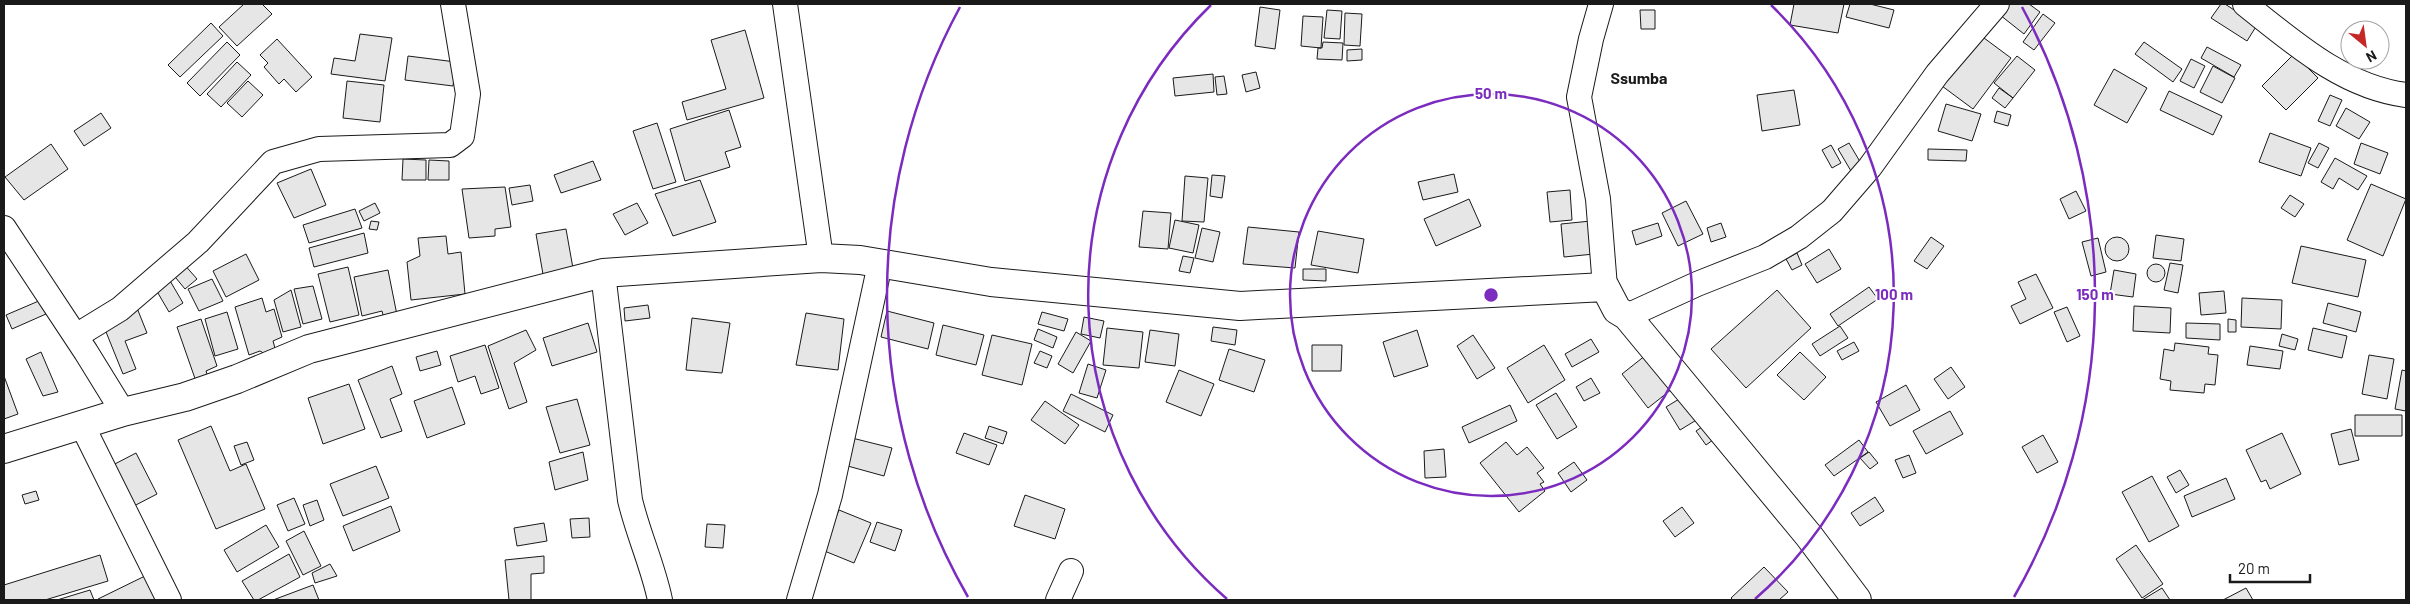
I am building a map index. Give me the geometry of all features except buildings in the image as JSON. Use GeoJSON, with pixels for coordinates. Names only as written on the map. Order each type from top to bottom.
{"type":"FeatureCollection","features":[{"type":"Feature","properties":{"kind":"street"},"geometry":{"type":"LineString","coordinates":[[76,336],[120,309],[198,242],[273,162],[320,148],[450,145],[462,136],[468,94],[453,4]]}},
{"type":"Feature","properties":{"kind":"street"},"geometry":{"type":"LineString","coordinates":[[785,4],[821,258]]}},
{"type":"Feature","properties":{"kind":"street"},"geometry":{"type":"LineString","coordinates":[[1601,4],[1591,39],[1579,97],[1598,199],[1605,287],[1617,310],[1626,316],[1809,536],[1857,600]]}},
{"type":"Feature","properties":{"kind":"street"},"geometry":{"type":"LineString","coordinates":[[1626,316],[1697,284],[1765,257],[1798,237],[1832,211],[1870,167],[1936,74],[1998,4]]}},
{"type":"Feature","properties":{"kind":"street"},"geometry":{"type":"LineString","coordinates":[[2245,4],[2300,47],[2356,82],[2383,92],[2406,95]]}},
{"type":"Feature","properties":{"kind":"street"},"geometry":{"type":"LineString","coordinates":[[4,228],[25,264],[76,336],[123,412]]}},
{"type":"Feature","properties":{"kind":"street"},"geometry":{"type":"LineString","coordinates":[[4,449],[123,412],[185,397],[237,379],[309,349],[603,273],[821,258],[880,264],[991,282],[1240,306],[1605,287]]}},
{"type":"Feature","properties":{"kind":"street"},"geometry":{"type":"LineString","coordinates":[[799,600],[830,495],[880,264]]}},
{"type":"Feature","properties":{"kind":"street"},"geometry":{"type":"LineString","coordinates":[[603,273],[630,500],[638,532],[660,600]]}},
{"type":"Feature","properties":{"kind":"street"},"geometry":{"type":"LineString","coordinates":[[82,425],[169,600]]}},
{"type":"Feature","properties":{"kind":"street"},"geometry":{"type":"LineString","coordinates":[[1058,600],[1071,571]]}},
{"type":"Feature","properties":{"kind":"district","name":"Ssumba"},"geometry":{"type":"Point","coordinates":[1639,77]}}]}
